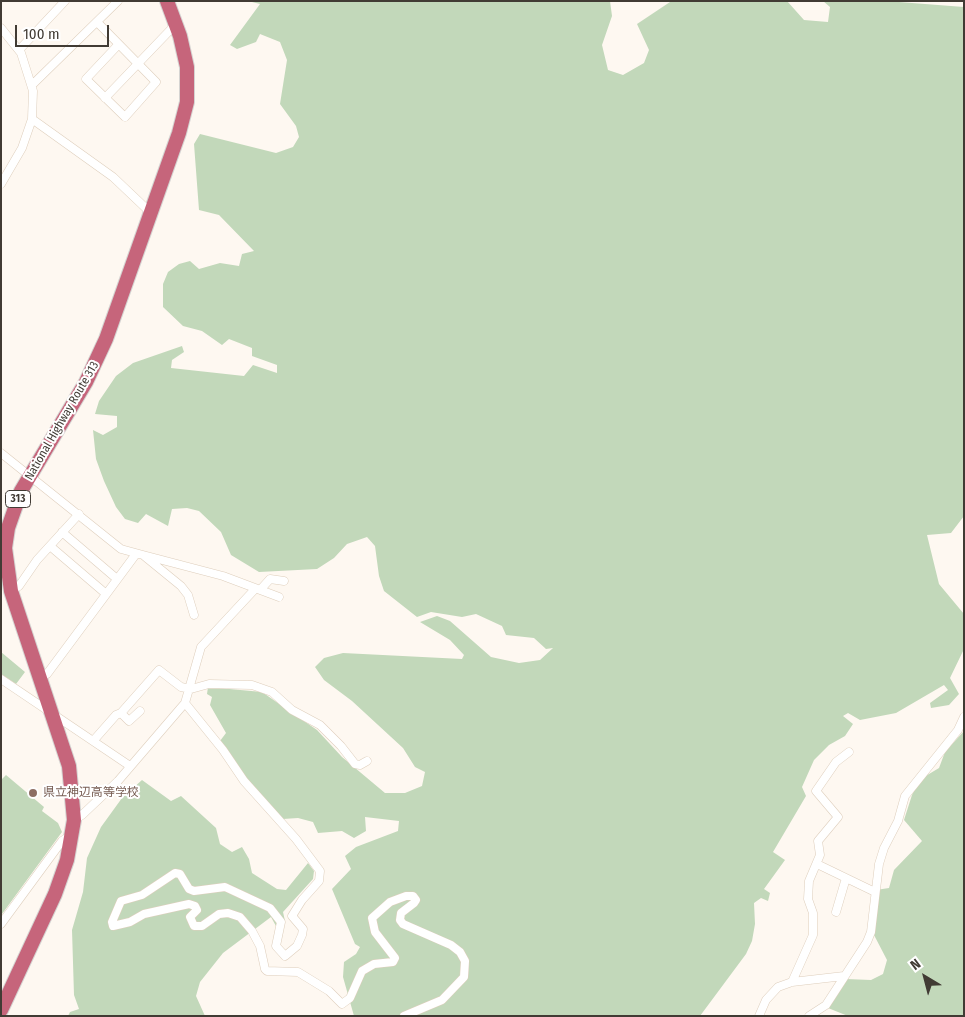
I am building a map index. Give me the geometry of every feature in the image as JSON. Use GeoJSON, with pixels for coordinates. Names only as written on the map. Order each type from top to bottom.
{"type":"FeatureCollection","features":[{"type":"Feature","properties":{"kind":"highway","name":"National Highway Route 313"},"geometry":{"type":"LineString","coordinates":[[1,1010],[4,994],[56,894],[67,860],[74,820],[69,766],[4,575],[8,528],[30,476],[96,361],[152,214],[179,133],[187,102],[187,67],[167,1]]}},
{"type":"Feature","properties":{"kind":"street"},"geometry":{"type":"LineString","coordinates":[[19,50],[65,1]]}},
{"type":"Feature","properties":{"kind":"street"},"geometry":{"type":"LineString","coordinates":[[32,85],[98,23],[118,1]]}},
{"type":"Feature","properties":{"kind":"street"},"geometry":{"type":"LineString","coordinates":[[98,23],[156,82],[124,117],[86,78],[118,45]]}},
{"type":"Feature","properties":{"kind":"street"},"geometry":{"type":"LineString","coordinates":[[106,98],[175,25]]}},
{"type":"Feature","properties":{"kind":"street"},"geometry":{"type":"LineString","coordinates":[[1,28],[19,50],[32,85],[32,119],[22,148],[1,184]]}},
{"type":"Feature","properties":{"kind":"street"},"geometry":{"type":"LineString","coordinates":[[32,119],[113,177],[152,214]]}},
{"type":"Feature","properties":{"kind":"street"},"geometry":{"type":"LineString","coordinates":[[1,453],[122,549],[223,576],[279,597]]}},
{"type":"Feature","properties":{"kind":"street"},"geometry":{"type":"LineString","coordinates":[[11,591],[19,586],[50,546],[79,514]]}},
{"type":"Feature","properties":{"kind":"street"},"geometry":{"type":"LineString","coordinates":[[62,532],[117,579]]}},
{"type":"Feature","properties":{"kind":"street"},"geometry":{"type":"LineString","coordinates":[[50,546],[105,593]]}},
{"type":"Feature","properties":{"kind":"street"},"geometry":{"type":"LineString","coordinates":[[39,677],[47,674],[105,593],[139,554]]}},
{"type":"Feature","properties":{"kind":"street"},"geometry":{"type":"LineString","coordinates":[[139,554],[184,590],[193,606],[194,614]]}},
{"type":"Feature","properties":{"kind":"street"},"geometry":{"type":"LineString","coordinates":[[74,820],[82,815],[130,766],[185,703],[201,647],[270,579],[284,581]]}},
{"type":"Feature","properties":{"kind":"street"},"geometry":{"type":"LineString","coordinates":[[94,740],[159,670],[181,687],[190,689],[209,684],[252,685],[264,688],[296,713],[320,725],[341,746],[355,764],[360,765],[367,761]]}},
{"type":"Feature","properties":{"kind":"street"},"geometry":{"type":"LineString","coordinates":[[1,679],[130,766]]}},
{"type":"Feature","properties":{"kind":"street"},"geometry":{"type":"LineString","coordinates":[[185,703],[223,750],[244,781],[296,839],[320,871],[319,881],[302,900],[292,916],[303,929],[302,935],[297,946],[285,956],[276,946],[281,922],[270,908],[225,887],[194,891],[189,888],[180,874],[175,873],[142,895],[121,901],[112,922],[113,926],[130,922],[144,914],[189,904],[195,906],[197,910],[190,917],[194,926],[202,926],[219,914],[228,913],[240,917],[252,931],[260,946],[264,969],[267,971],[298,972],[329,991],[342,1004],[350,998],[362,971],[374,964],[393,962],[396,958],[375,932],[372,918],[390,902],[406,896],[413,896],[416,900],[402,913],[400,920],[403,924],[451,945],[460,952],[465,961],[464,976],[442,1000],[404,1016]]}},
{"type":"Feature","properties":{"kind":"street"},"geometry":{"type":"LineString","coordinates":[[120,713],[129,721],[140,711]]}},
{"type":"Feature","properties":{"kind":"street"},"geometry":{"type":"LineString","coordinates":[[809,1016],[814,1011],[822,1009],[867,942],[871,932],[875,892],[884,848],[898,820],[905,796],[958,730],[964,717]]}},
{"type":"Feature","properties":{"kind":"street"},"geometry":{"type":"LineString","coordinates":[[792,982],[813,935],[813,913],[808,899],[809,881],[820,855],[818,841],[838,816],[816,792],[836,762],[849,752]]}},
{"type":"Feature","properties":{"kind":"street"},"geometry":{"type":"LineString","coordinates":[[1,924],[62,841],[72,835]]}},
{"type":"Feature","properties":{"kind":"street"},"geometry":{"type":"LineString","coordinates":[[817,864],[875,892]]}},
{"type":"Feature","properties":{"kind":"street"},"geometry":{"type":"LineString","coordinates":[[836,912],[846,878]]}},
{"type":"Feature","properties":{"kind":"street"},"geometry":{"type":"LineString","coordinates":[[759,1016],[766,1000],[774,990],[792,982],[844,976]]}},
{"type":"Feature","properties":{"kind":"green space"},"geometry":{"type":"Polygon","coordinates":[[[248,1],[610,1],[612,16],[602,45],[608,70],[623,75],[644,63],[649,50],[637,24],[670,2],[787,1],[804,20],[828,22],[830,7],[823,1],[886,1],[964,7],[964,516],[951,533],[927,535],[939,584],[964,614],[964,649],[950,678],[959,694],[949,705],[931,708],[930,703],[948,690],[944,685],[896,713],[860,720],[848,713],[843,716],[853,724],[845,736],[829,745],[814,760],[802,787],[806,796],[773,852],[785,860],[764,889],[770,893],[768,901],[761,898],[754,903],[755,924],[752,941],[746,954],[700,1016],[354,1016],[343,977],[344,962],[356,954],[360,947],[355,944],[332,889],[351,869],[345,856],[356,847],[398,831],[399,821],[365,817],[366,831],[354,838],[342,831],[318,833],[313,822],[298,818],[283,819],[250,784],[220,741],[226,733],[210,705],[212,697],[207,694],[208,687],[262,692],[317,730],[342,757],[385,793],[405,793],[422,786],[425,772],[415,767],[403,748],[352,701],[324,680],[315,667],[324,658],[343,653],[462,659],[464,655],[450,640],[420,622],[437,616],[450,621],[491,657],[519,663],[540,660],[553,648],[546,649],[534,638],[506,635],[502,626],[476,614],[462,617],[431,612],[417,617],[384,591],[379,576],[375,546],[367,537],[347,544],[334,558],[317,569],[259,572],[231,555],[221,532],[199,511],[187,508],[172,509],[168,526],[146,514],[138,523],[125,519],[116,507],[104,481],[96,459],[93,430],[103,435],[117,427],[117,416],[95,414],[99,401],[116,376],[133,363],[182,346],[184,352],[172,360],[171,368],[244,376],[253,365],[277,373],[277,365],[252,356],[252,348],[229,339],[222,345],[202,331],[183,326],[163,307],[163,284],[168,272],[179,264],[190,261],[199,269],[220,263],[239,266],[242,254],[254,251],[219,215],[199,210],[194,144],[200,134],[276,153],[293,147],[299,137],[296,126],[280,104],[287,60],[280,42],[260,34],[256,42],[237,49],[230,45],[260,4],[248,1]]]}},
{"type":"Feature","properties":{"kind":"green space"},"geometry":{"type":"Polygon","coordinates":[[[1,652],[25,672],[16,684],[1,674],[1,652]]]}},
{"type":"Feature","properties":{"kind":"green space"},"geometry":{"type":"Polygon","coordinates":[[[964,731],[964,1016],[848,1016],[828,1008],[846,979],[871,980],[883,974],[887,960],[874,935],[876,890],[889,888],[894,870],[922,841],[904,820],[912,795],[919,780],[939,768],[945,752],[964,731]]]}},
{"type":"Feature","properties":{"kind":"green space"},"geometry":{"type":"Polygon","coordinates":[[[6,775],[44,807],[42,811],[58,823],[62,832],[2,914],[1,780],[6,775]]]}},
{"type":"Feature","properties":{"kind":"green space"},"geometry":{"type":"Polygon","coordinates":[[[142,780],[171,801],[181,796],[216,828],[220,844],[232,852],[242,847],[249,859],[252,873],[277,889],[286,890],[308,863],[314,871],[313,879],[283,912],[285,921],[282,937],[271,917],[223,953],[200,982],[196,996],[205,1016],[68,1016],[70,1012],[79,1009],[74,995],[72,930],[83,892],[87,858],[101,827],[122,798],[142,780]]]}},
{"type":"Feature","properties":{"kind":"place","name":"県立神辺高等学校"},"geometry":{"type":"Point","coordinates":[33,793]}}]}
